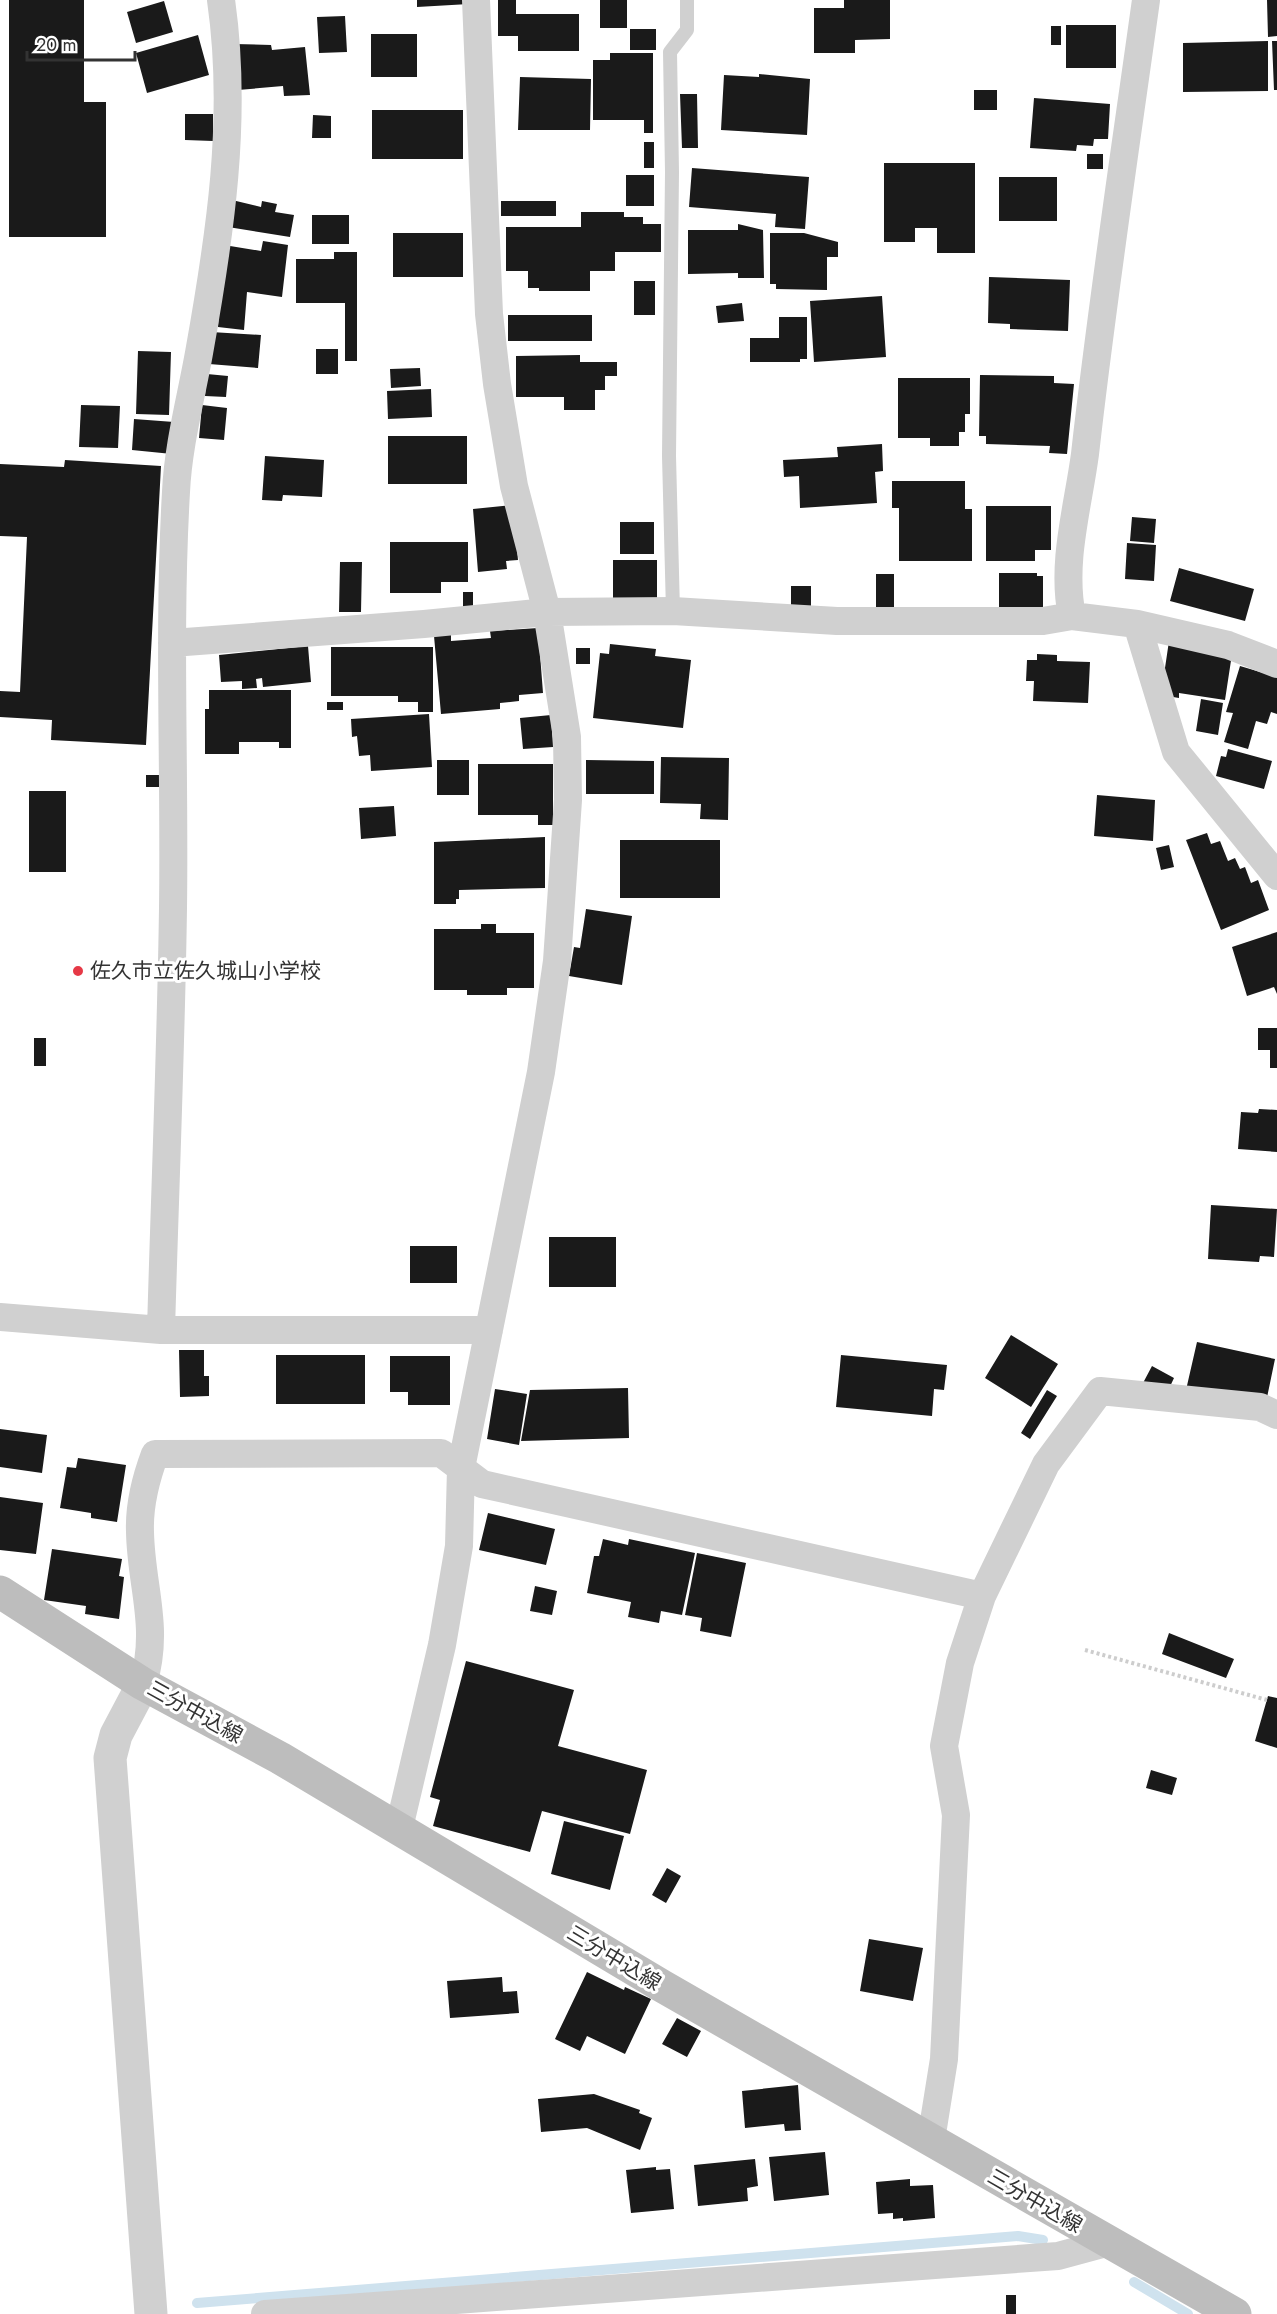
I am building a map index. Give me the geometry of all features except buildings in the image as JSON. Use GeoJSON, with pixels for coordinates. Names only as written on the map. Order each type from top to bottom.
{"type":"FeatureCollection","features":[{"type":"Feature","properties":{"kind":"main road","name":"三分中込線"},"geometry":{"type":"LineString","coordinates":[[0,1592],[143,1684],[280,1758],[662,1986],[1106,2243],[1235,2314]]}},
{"type":"Feature","properties":{"kind":"street"},"geometry":{"type":"LineString","coordinates":[[161,1330],[173,907],[172,643],[176,488],[208,301],[223,192],[229,101],[226,35],[221,0]]}},
{"type":"Feature","properties":{"kind":"street"},"geometry":{"type":"LineString","coordinates":[[399,1828],[442,1645],[459,1546],[461,1468],[541,1072],[556,961],[568,800],[567,748],[547,612],[514,486],[497,384],[489,314],[476,0]]}},
{"type":"Feature","properties":{"kind":"street"},"geometry":{"type":"LineString","coordinates":[[1072,616],[1068,596],[1068,567],[1146,0]]}},
{"type":"Feature","properties":{"kind":"street"},"geometry":{"type":"LineString","coordinates":[[172,643],[424,624],[547,612],[673,611],[837,621],[1043,621],[1072,616],[1137,624],[1228,645],[1277,664]]}},
{"type":"Feature","properties":{"kind":"street"},"geometry":{"type":"LineString","coordinates":[[1137,624],[1176,752],[1277,876]]}},
{"type":"Feature","properties":{"kind":"street"},"geometry":{"type":"LineString","coordinates":[[0,1317],[161,1330],[489,1330]]}},
{"type":"Feature","properties":{"kind":"street"},"geometry":{"type":"LineString","coordinates":[[931,2140],[944,2059],[956,1815],[945,1746],[960,1663],[982,1596],[1046,1464],[1100,1391],[1260,1407],[1277,1415]]}},
{"type":"Feature","properties":{"kind":"street"},"geometry":{"type":"LineString","coordinates":[[152,2314],[110,1758],[116,1735],[143,1684],[151,1658],[151,1615],[140,1531],[147,1476],[154,1454],[441,1453],[482,1484],[982,1596]]}},
{"type":"Feature","properties":{"kind":"street"},"geometry":{"type":"LineString","coordinates":[[265,2314],[1058,2256],[1106,2243]]}},
{"type":"Feature","properties":{"kind":"lane"},"geometry":{"type":"LineString","coordinates":[[673,611],[669,456],[672,172],[670,52],[687,30],[687,0]]}},
{"type":"Feature","properties":{"kind":"path"},"geometry":{"type":"LineString","coordinates":[[1085,1650],[1268,1700]]}},
{"type":"Feature","properties":{"kind":"waterway"},"geometry":{"type":"LineString","coordinates":[[197,2303],[1018,2236],[1043,2240]]}},
{"type":"Feature","properties":{"kind":"waterway"},"geometry":{"type":"LineString","coordinates":[[1134,2282],[1188,2314]]}},
{"type":"Feature","properties":{"kind":"place","name":"佐久市立佐久城山小学校"},"geometry":{"type":"Point","coordinates":[78,971]}}]}
